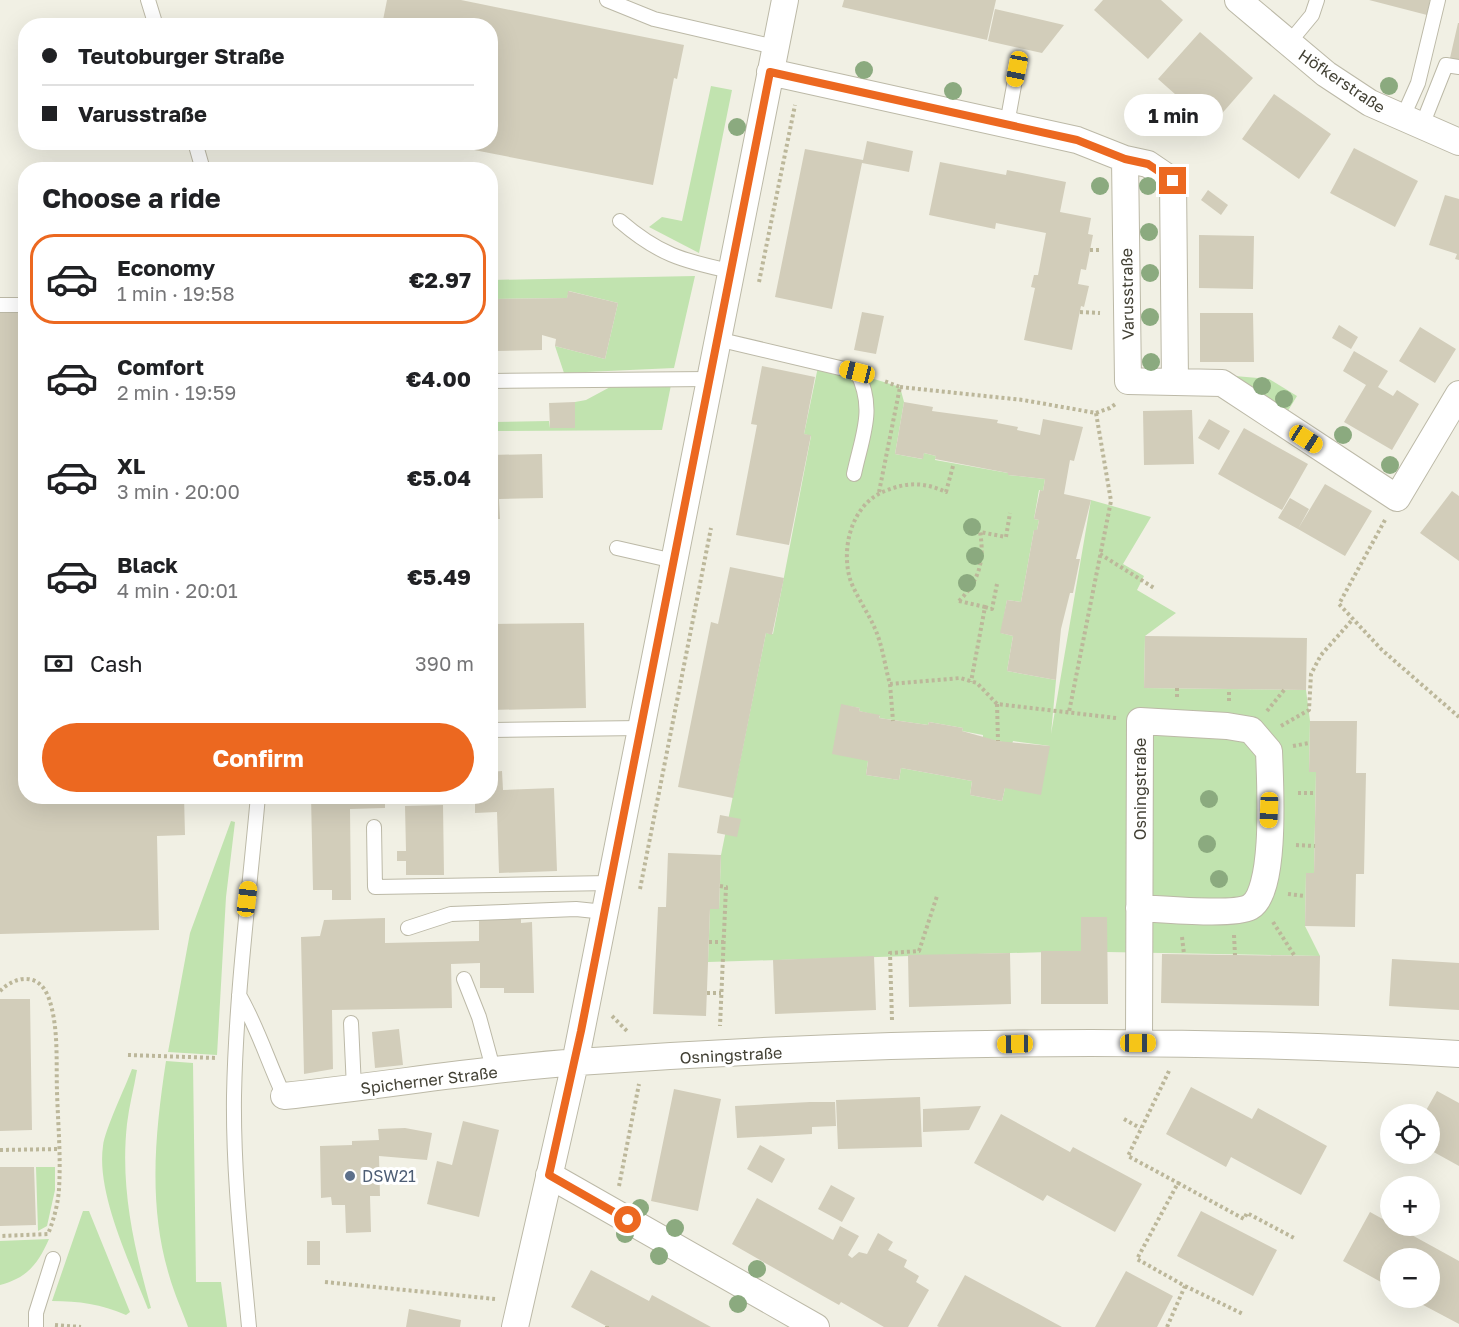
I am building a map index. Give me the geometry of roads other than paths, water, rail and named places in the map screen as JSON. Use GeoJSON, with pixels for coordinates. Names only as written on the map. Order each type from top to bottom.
{"type":"FeatureCollection","features":[{"type":"Feature","properties":{"kind":"street"},"geometry":{"type":"LineString","coordinates":[[515,1327],[575,1063],[785,0]]}},
{"type":"Feature","properties":{"kind":"street","name":"Höfkerstraße"},"geometry":{"type":"LineString","coordinates":[[1238,0],[1288,44],[1370,103],[1459,142]]}},
{"type":"Feature","properties":{"kind":"street"},"geometry":{"type":"LineString","coordinates":[[772,60],[801,79],[1077,140],[1125,159],[1148,164],[1173,181],[1175,382]]}},
{"type":"Feature","properties":{"kind":"street","name":"Varusstraße"},"geometry":{"type":"LineString","coordinates":[[1125,159],[1128,381],[1222,383],[1397,498],[1459,394]]}},
{"type":"Feature","properties":{"kind":"street","name":"Osningstraße"},"geometry":{"type":"LineString","coordinates":[[1138,1043],[1140,721],[1227,726],[1251,730],[1269,751],[1267,877],[1258,899],[1250,907],[1234,910],[1139,908]]}},
{"type":"Feature","properties":{"kind":"street","name":"Osningstraße"},"geometry":{"type":"LineString","coordinates":[[575,1063],[927,1045],[1184,1042],[1459,1054]]}},
{"type":"Feature","properties":{"kind":"street","name":"Spicherner Straße"},"geometry":{"type":"LineString","coordinates":[[284,1096],[575,1063]]}},
{"type":"Feature","properties":{"kind":"street"},"geometry":{"type":"LineString","coordinates":[[549,1175],[609,1208],[801,1324]]}},
{"type":"Feature","properties":{"kind":"lane"},"geometry":{"type":"LineString","coordinates":[[148,0],[154,18]]}},
{"type":"Feature","properties":{"kind":"lane"},"geometry":{"type":"LineString","coordinates":[[607,0],[772,60]]}},
{"type":"Feature","properties":{"kind":"lane"},"geometry":{"type":"LineString","coordinates":[[1288,44],[1312,15],[1317,0]]}},
{"type":"Feature","properties":{"kind":"lane"},"geometry":{"type":"LineString","coordinates":[[1412,123],[1418,83],[1438,0]]}},
{"type":"Feature","properties":{"kind":"lane"},"geometry":{"type":"LineString","coordinates":[[1412,123],[1446,66],[1459,67]]}},
{"type":"Feature","properties":{"kind":"lane"},"geometry":{"type":"LineString","coordinates":[[1007,124],[1017,69]]}},
{"type":"Feature","properties":{"kind":"lane"},"geometry":{"type":"LineString","coordinates":[[620,222],[640,239],[670,256],[730,272]]}},
{"type":"Feature","properties":{"kind":"lane"},"geometry":{"type":"LineString","coordinates":[[0,305],[18,305]]}},
{"type":"Feature","properties":{"kind":"lane"},"geometry":{"type":"LineString","coordinates":[[717,339],[857,372],[866,389],[869,406],[854,474]]}},
{"type":"Feature","properties":{"kind":"lane"},"geometry":{"type":"LineString","coordinates":[[498,381],[709,380]]}},
{"type":"Feature","properties":{"kind":"lane"},"geometry":{"type":"LineString","coordinates":[[617,548],[674,561]]}},
{"type":"Feature","properties":{"kind":"lane"},"geometry":{"type":"LineString","coordinates":[[498,730],[640,728]]}},
{"type":"Feature","properties":{"kind":"lane"},"geometry":{"type":"LineString","coordinates":[[249,1327],[238,1200],[234,1096],[242,939],[257,804]]}},
{"type":"Feature","properties":{"kind":"lane"},"geometry":{"type":"LineString","coordinates":[[374,827],[375,887],[610,883]]}},
{"type":"Feature","properties":{"kind":"lane"},"geometry":{"type":"LineString","coordinates":[[408,928],[451,914],[576,909],[605,912]]}},
{"type":"Feature","properties":{"kind":"lane"},"geometry":{"type":"LineString","coordinates":[[464,979],[479,1017],[494,1072]]}},
{"type":"Feature","properties":{"kind":"lane"},"geometry":{"type":"LineString","coordinates":[[239,995],[258,1027],[267,1059],[284,1096]]}},
{"type":"Feature","properties":{"kind":"lane"},"geometry":{"type":"LineString","coordinates":[[351,1023],[354,1088]]}},
{"type":"Feature","properties":{"kind":"lane"},"geometry":{"type":"LineString","coordinates":[[42,1326],[36,1313],[53,1259]]}},
{"type":"Feature","properties":{"kind":"place","name":"DSW21"},"geometry":{"type":"Point","coordinates":[350,1176]}}]}
